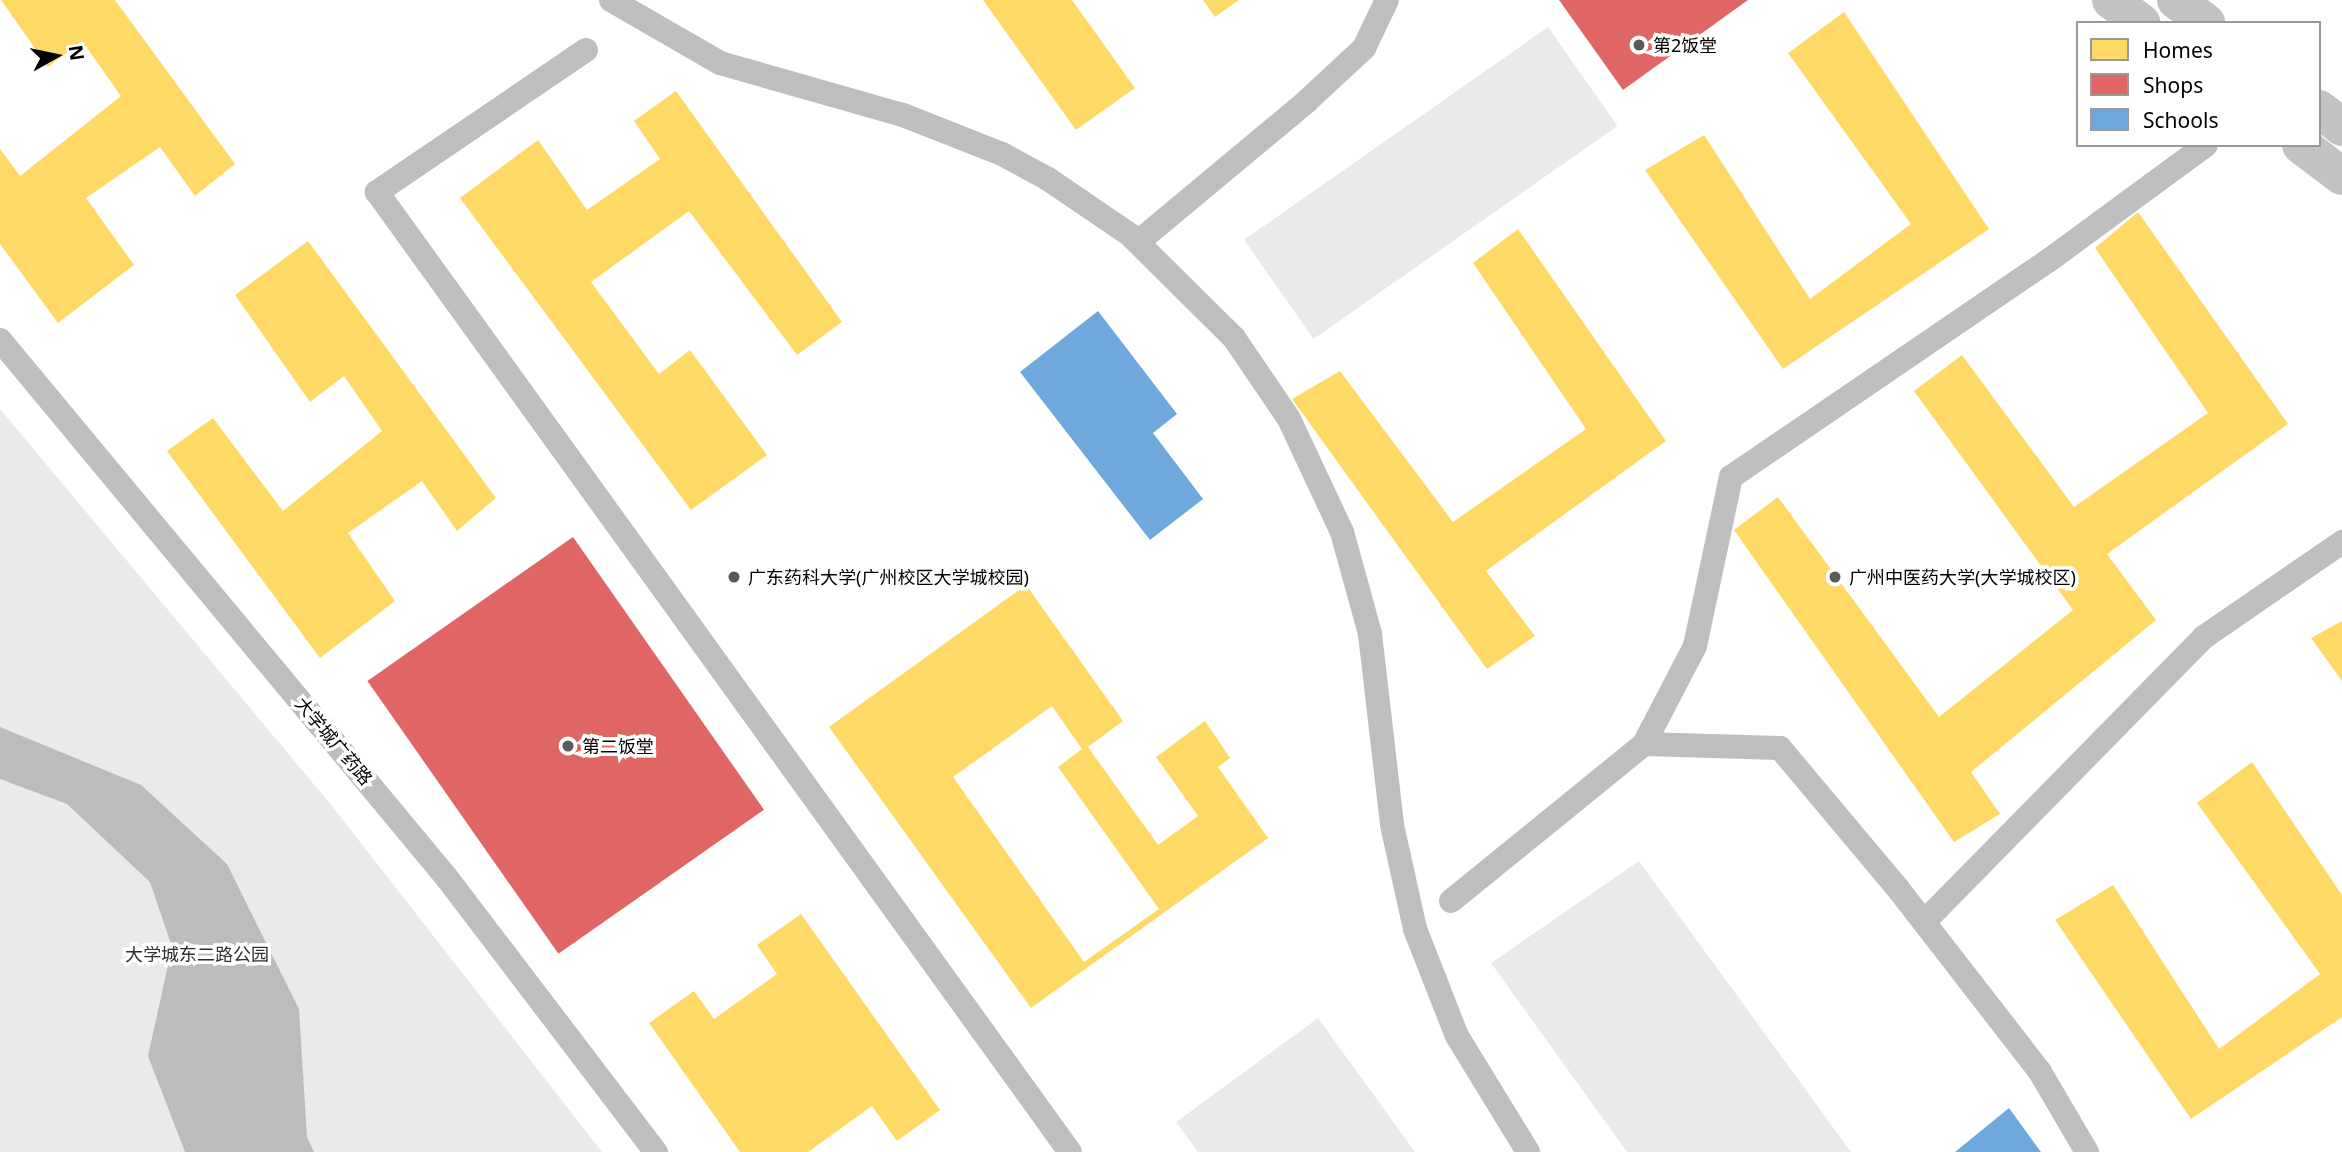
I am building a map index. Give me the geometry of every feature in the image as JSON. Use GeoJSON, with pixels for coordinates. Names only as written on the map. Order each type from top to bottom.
{"type":"FeatureCollection","features":[{"type":"Feature","properties":{"kind":"main road"},"geometry":{"type":"LineString","coordinates":[[2111,0],[2138,21]]}},
{"type":"Feature","properties":{"kind":"main road"},"geometry":{"type":"LineString","coordinates":[[2176,0],[2203,21]]}},
{"type":"Feature","properties":{"kind":"main road"},"geometry":{"type":"LineString","coordinates":[[2321,111],[2342,127]]}},
{"type":"Feature","properties":{"kind":"main road"},"geometry":{"type":"LineString","coordinates":[[2304,147],[2342,176]]}},
{"type":"Feature","properties":{"kind":"lane"},"geometry":{"type":"LineString","coordinates":[[611,0],[720,63],[903,115],[1002,154],[1091,206],[1138,242],[1234,338],[1289,419],[1316,470],[1358,578],[1370,634],[1392,825],[1415,929],[1457,1036],[1528,1152]]}},
{"type":"Feature","properties":{"kind":"lane"},"geometry":{"type":"LineString","coordinates":[[1138,242],[1307,101],[1364,48],[1387,0]]}},
{"type":"Feature","properties":{"kind":"lane"},"geometry":{"type":"LineString","coordinates":[[586,50],[377,192],[1070,1152]]}},
{"type":"Feature","properties":{"kind":"lane"},"geometry":{"type":"LineString","coordinates":[[1451,901],[1644,744],[1695,646],[1731,477],[2048,261],[2203,147]]}},
{"type":"Feature","properties":{"kind":"lane","name":"大学城广药路"},"geometry":{"type":"LineString","coordinates":[[0,340],[447,878],[656,1152]]}},
{"type":"Feature","properties":{"kind":"lane"},"geometry":{"type":"LineString","coordinates":[[1924,922],[2204,637],[2342,542]]}},
{"type":"Feature","properties":{"kind":"lane"},"geometry":{"type":"LineString","coordinates":[[1644,744],[1780,748],[1924,922],[2040,1072],[2087,1152]]}},
{"type":"Feature","properties":{"kind":"green space"},"geometry":{"type":"Polygon","coordinates":[[[1548,27],[1617,126],[1313,339],[1244,240],[1548,27]]]}},
{"type":"Feature","properties":{"kind":"green space","name":"大学城东二路公园"},"geometry":{"type":"Polygon","coordinates":[[[0,409],[332,806],[602,1152],[0,1152],[0,409]]]}},
{"type":"Feature","properties":{"kind":"green space"},"geometry":{"type":"Polygon","coordinates":[[[1639,861],[1851,1152],[1627,1152],[1491,963],[1639,861]]]}},
{"type":"Feature","properties":{"kind":"green space"},"geometry":{"type":"Polygon","coordinates":[[[1318,1018],[1415,1152],[1198,1152],[1176,1122],[1318,1018]]]}},
{"type":"Feature","properties":{"kind":"shaded area"},"geometry":{"type":"Polygon","coordinates":[[[0,727],[141,785],[227,864],[299,1009],[307,1137],[314,1152],[185,1152],[148,1056],[172,947],[150,882],[67,804],[0,779],[0,727]]]}},
{"type":"Feature","properties":{"kind":"building: Homes"},"geometry":{"type":"Polygon","coordinates":[[[1,0],[115,0],[235,164],[195,196],[160,147],[86,198],[134,265],[58,323],[0,244],[0,149],[20,176],[121,96],[82,41],[48,67],[1,0]]]}},
{"type":"Feature","properties":{"kind":"building: Homes"},"geometry":{"type":"Polygon","coordinates":[[[983,0],[1072,0],[1135,88],[1076,130],[983,0]]]}},
{"type":"Feature","properties":{"kind":"building: Homes"},"geometry":{"type":"Polygon","coordinates":[[[1203,0],[1239,0],[1215,17],[1203,0]]]}},
{"type":"Feature","properties":{"kind":"building: Homes"},"geometry":{"type":"Polygon","coordinates":[[[1844,12],[1989,229],[1783,369],[1645,170],[1704,135],[1810,299],[1911,224],[1788,53],[1844,12]]]}},
{"type":"Feature","properties":{"kind":"building: Homes"},"geometry":{"type":"Polygon","coordinates":[[[676,91],[842,322],[797,355],[689,211],[591,282],[659,374],[690,350],[767,455],[691,510],[460,198],[538,140],[587,210],[660,159],[634,121],[676,91]]]}},
{"type":"Feature","properties":{"kind":"building: Homes"},"geometry":{"type":"Polygon","coordinates":[[[2138,212],[2288,424],[2107,554],[2156,620],[1971,772],[2000,814],[1954,842],[1734,530],[1778,497],[1939,717],[2073,610],[1914,391],[1962,355],[2074,507],[2208,413],[2095,248],[2138,212]]]}},
{"type":"Feature","properties":{"kind":"building: Homes"},"geometry":{"type":"Polygon","coordinates":[[[1518,229],[1666,441],[1486,571],[1535,636],[1487,669],[1292,399],[1340,371],[1453,522],[1586,429],[1473,263],[1518,229]]]}},
{"type":"Feature","properties":{"kind":"building: Homes"},"geometry":{"type":"Polygon","coordinates":[[[308,241],[496,498],[457,531],[422,481],[348,533],[395,601],[320,658],[167,451],[213,418],[283,511],[382,431],[344,376],[310,402],[235,295],[308,241]]]}},
{"type":"Feature","properties":{"kind":"building: Homes"},"geometry":{"type":"Polygon","coordinates":[[[1026,585],[1123,721],[1088,747],[1158,845],[1198,816],[1156,757],[1205,721],[1230,758],[1218,767],[1268,838],[1031,1008],[829,727],[1026,585]],[[1052,706],[953,777],[1084,962],[1159,909],[1058,767],[1082,749],[1052,706]]]}},
{"type":"Feature","properties":{"kind":"building: Homes"},"geometry":{"type":"Polygon","coordinates":[[[2342,621],[2342,681],[2311,638],[2342,621]]]}},
{"type":"Feature","properties":{"kind":"building: Homes"},"geometry":{"type":"Polygon","coordinates":[[[2252,762],[2342,895],[2342,1017],[2191,1119],[2055,920],[2113,885],[2219,1049],[2320,974],[2197,803],[2252,762]]]}},
{"type":"Feature","properties":{"kind":"building: Homes"},"geometry":{"type":"Polygon","coordinates":[[[801,914],[940,1110],[897,1141],[872,1106],[808,1152],[740,1152],[649,1023],[694,991],[714,1019],[777,974],[757,945],[801,914]]]}},
{"type":"Feature","properties":{"kind":"building: Shops","name":"第2饭堂"},"geometry":{"type":"Polygon","coordinates":[[[1559,0],[1748,0],[1623,90],[1559,0]]]}},
{"type":"Feature","properties":{"kind":"building: Shops","name":"第二饭堂"},"geometry":{"type":"Polygon","coordinates":[[[573,537],[764,810],[558,954],[367,681],[573,537]]]}},
{"type":"Feature","properties":{"kind":"building: Schools"},"geometry":{"type":"Polygon","coordinates":[[[1098,311],[1177,414],[1153,433],[1203,499],[1150,540],[1020,372],[1098,311]]]}},
{"type":"Feature","properties":{"kind":"building: Schools"},"geometry":{"type":"Polygon","coordinates":[[[2009,1108],[2041,1152],[1955,1152],[2009,1108]]]}},
{"type":"Feature","properties":{"kind":"place","name":"第2饭堂"},"geometry":{"type":"Point","coordinates":[1639,45]}},
{"type":"Feature","properties":{"kind":"place","name":"广东药科大学(广州校区大学城校园)"},"geometry":{"type":"Point","coordinates":[734,577]}},
{"type":"Feature","properties":{"kind":"place","name":"广州中医药大学(大学城校区)"},"geometry":{"type":"Point","coordinates":[1835,577]}},
{"type":"Feature","properties":{"kind":"place","name":"第二饭堂"},"geometry":{"type":"Point","coordinates":[568,746]}}]}
